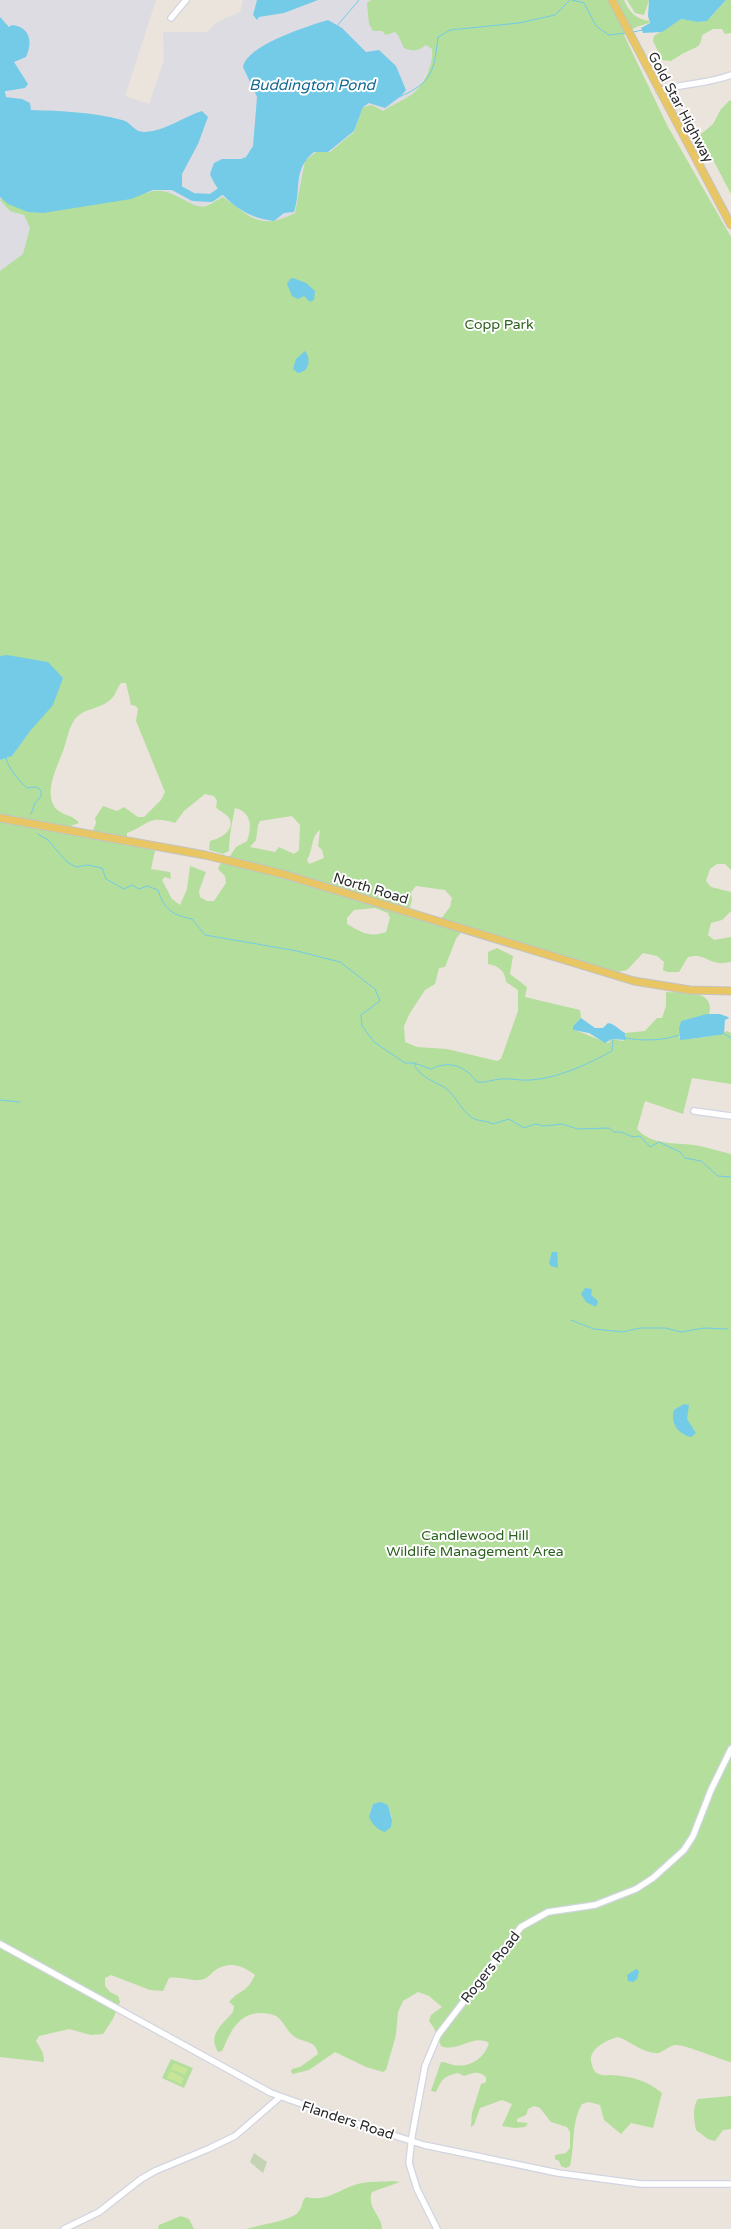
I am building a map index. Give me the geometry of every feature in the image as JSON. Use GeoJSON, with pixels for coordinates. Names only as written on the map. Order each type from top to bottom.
{"type":"FeatureCollection","features":[{"type":"Feature","properties":{"kind":"main road","name":"Gold Star Highway"},"geometry":{"type":"LineString","coordinates":[[612,0],[628,34],[731,225]]}},
{"type":"Feature","properties":{"kind":"main road","name":"North Road"},"geometry":{"type":"LineString","coordinates":[[0,818],[188,852],[253,866],[634,981],[690,990],[731,991]]}},
{"type":"Feature","properties":{"kind":"street"},"geometry":{"type":"LineString","coordinates":[[171,18],[186,0]]}},
{"type":"Feature","properties":{"kind":"street"},"geometry":{"type":"LineString","coordinates":[[659,91],[731,75]]}},
{"type":"Feature","properties":{"kind":"street"},"geometry":{"type":"LineString","coordinates":[[694,1110],[731,1116]]}},
{"type":"Feature","properties":{"kind":"street","name":"Rogers Road"},"geometry":{"type":"LineString","coordinates":[[437,2229],[412,2175],[410,2163],[422,2080],[432,2045],[521,1927],[540,1915],[606,1901],[636,1889],[653,1878],[684,1850],[689,1843],[711,1790],[731,1749]]}},
{"type":"Feature","properties":{"kind":"street","name":"Flanders Road"},"geometry":{"type":"LineString","coordinates":[[0,1944],[280,2097],[412,2141],[513,2165],[616,2182],[655,2185],[731,2184]]}},
{"type":"Feature","properties":{"kind":"street"},"geometry":{"type":"LineString","coordinates":[[64,2229],[99,2212],[141,2178],[235,2136],[280,2097]]}},
{"type":"Feature","properties":{"kind":"shaded area"},"geometry":{"type":"Polygon","coordinates":[[[0,0],[156,0],[125,96],[149,104],[164,60],[163,32],[207,32],[217,22],[240,12],[243,0],[558,0],[432,49],[433,56],[430,67],[420,86],[411,95],[383,111],[372,105],[361,117],[354,132],[330,152],[316,152],[295,213],[274,223],[252,217],[223,197],[205,206],[198,206],[79,656],[0,813],[0,0]]]}},
{"type":"Feature","properties":{"kind":"green space"},"geometry":{"type":"Polygon","coordinates":[[[371,0],[624,0],[634,14],[640,19],[649,21],[649,23],[636,27],[624,35],[667,125],[731,237],[731,870],[725,864],[717,864],[710,869],[706,881],[711,887],[731,892],[731,911],[722,920],[711,923],[708,935],[714,940],[731,937],[731,962],[720,963],[693,956],[688,957],[679,972],[667,972],[663,970],[664,962],[657,956],[643,953],[627,970],[617,972],[465,927],[456,939],[445,967],[439,968],[435,984],[425,990],[404,1026],[405,1042],[417,1047],[447,1049],[497,1061],[501,1059],[518,1011],[518,990],[506,982],[501,970],[488,964],[488,952],[497,948],[513,956],[510,974],[527,987],[525,997],[580,1010],[581,1018],[573,1026],[573,1030],[608,1043],[612,1039],[623,1041],[626,1036],[625,1033],[645,1031],[657,1018],[662,1018],[666,1006],[666,992],[703,996],[710,1006],[709,1014],[681,1021],[679,1038],[704,1037],[727,1031],[731,1033],[731,1084],[692,1078],[683,1114],[645,1101],[637,1129],[652,1139],[669,1143],[696,1145],[731,1154],[731,2062],[679,2045],[653,2053],[618,2037],[598,2046],[594,2050],[591,2060],[596,2073],[625,2076],[650,2085],[662,2093],[653,2128],[631,2123],[621,2134],[604,2120],[600,2105],[589,2102],[582,2104],[576,2118],[570,2166],[566,2168],[561,2166],[559,2161],[555,2159],[555,2155],[566,2153],[570,2148],[570,2132],[567,2127],[551,2122],[540,2108],[534,2106],[528,2109],[526,2115],[517,2119],[517,2122],[528,2123],[525,2127],[502,2126],[512,2104],[502,2100],[480,2108],[474,2125],[471,2127],[472,2113],[481,2084],[486,2082],[486,2077],[480,2073],[464,2076],[458,2073],[453,2074],[444,2079],[436,2092],[431,2091],[441,2062],[459,2066],[471,2064],[484,2054],[489,2043],[477,2040],[453,2047],[441,2046],[429,2021],[431,2015],[442,2007],[429,1996],[418,1992],[403,2001],[398,2012],[396,2035],[386,2070],[383,2072],[366,2067],[335,2052],[309,2070],[293,2074],[291,2072],[292,2069],[300,2067],[318,2054],[317,2049],[312,2044],[292,2035],[276,2016],[267,2013],[246,2016],[236,2025],[222,2051],[218,2052],[215,2046],[215,2035],[233,2012],[234,2006],[229,2002],[249,1985],[255,1975],[235,1965],[219,1968],[202,1980],[169,1978],[163,1991],[150,1990],[111,1975],[105,1978],[105,1986],[110,1992],[118,1996],[120,2002],[113,2019],[103,2034],[91,2035],[69,2029],[39,2036],[36,2041],[43,2053],[44,2062],[0,2057],[0,760],[12,756],[31,730],[48,662],[0,656],[0,271],[23,254],[30,228],[24,215],[10,211],[0,200],[3,196],[147,193],[156,191],[172,194],[193,205],[200,206],[206,206],[223,197],[249,216],[264,221],[273,221],[295,213],[305,161],[316,152],[330,152],[354,132],[363,107],[372,105],[383,111],[411,95],[420,86],[430,68],[432,49],[426,45],[421,49],[407,49],[404,48],[395,32],[386,35],[382,31],[373,31],[369,24],[367,3],[371,0]],[[121,683],[114,696],[107,703],[83,712],[75,719],[51,784],[51,799],[54,806],[79,823],[70,826],[89,831],[93,830],[96,823],[95,818],[103,806],[117,811],[124,807],[138,817],[144,817],[161,800],[165,792],[136,721],[138,709],[136,706],[131,705],[126,683],[121,683]],[[205,794],[184,811],[175,823],[154,820],[127,833],[127,837],[155,851],[151,869],[170,872],[171,879],[165,877],[162,880],[172,899],[180,905],[187,889],[190,866],[206,872],[199,891],[200,897],[207,901],[214,901],[226,883],[225,876],[218,869],[220,864],[226,862],[236,847],[247,841],[250,830],[248,817],[241,810],[235,808],[229,851],[223,854],[209,850],[210,841],[226,833],[231,822],[228,816],[216,807],[217,801],[214,796],[205,794]],[[292,816],[260,821],[256,840],[250,847],[275,852],[279,847],[294,854],[299,850],[300,825],[292,816]],[[320,830],[314,840],[307,860],[309,864],[324,858],[322,850],[318,846],[320,830]],[[416,886],[411,892],[412,900],[409,910],[440,920],[450,907],[452,898],[445,890],[416,886]],[[375,908],[354,910],[347,918],[347,924],[361,932],[380,934],[386,932],[390,918],[388,913],[375,908]],[[373,1804],[369,1815],[392,1818],[388,1805],[373,1804]]]}},
{"type":"Feature","properties":{"kind":"green space"},"geometry":{"type":"Polygon","coordinates":[[[627,0],[649,0],[644,15],[635,13],[627,0]]]}},
{"type":"Feature","properties":{"kind":"green space"},"geometry":{"type":"Polygon","coordinates":[[[726,0],[731,0],[731,33],[725,34],[722,29],[713,29],[702,35],[699,45],[695,48],[671,61],[662,60],[653,41],[654,36],[681,19],[701,22],[711,17],[726,0]]]}},
{"type":"Feature","properties":{"kind":"green space"},"geometry":{"type":"Polygon","coordinates":[[[730,100],[731,194],[700,135],[713,124],[721,109],[730,100]]]}},
{"type":"Feature","properties":{"kind":"green space"},"geometry":{"type":"Polygon","coordinates":[[[171,2059],[193,2068],[184,2088],[162,2078],[171,2059]]]}},
{"type":"Feature","properties":{"kind":"green space"},"geometry":{"type":"Polygon","coordinates":[[[174,2063],[188,2069],[185,2075],[171,2069],[174,2063]]]}},
{"type":"Feature","properties":{"kind":"green space"},"geometry":{"type":"Polygon","coordinates":[[[170,2071],[184,2078],[181,2084],[167,2078],[170,2071]]]}},
{"type":"Feature","properties":{"kind":"green space"},"geometry":{"type":"Polygon","coordinates":[[[731,2096],[731,2129],[723,2130],[715,2141],[708,2139],[696,2130],[694,2110],[698,2099],[731,2096]]]}},
{"type":"Feature","properties":{"kind":"green space"},"geometry":{"type":"Polygon","coordinates":[[[254,2153],[267,2162],[263,2173],[250,2162],[254,2153]]]}},
{"type":"Feature","properties":{"kind":"green space"},"geometry":{"type":"Polygon","coordinates":[[[400,2182],[372,2192],[371,2202],[380,2220],[382,2229],[246,2229],[290,2217],[300,2209],[306,2197],[321,2198],[362,2183],[400,2182]]]}},
{"type":"Feature","properties":{"kind":"green space"},"geometry":{"type":"Polygon","coordinates":[[[181,2216],[189,2219],[194,2229],[158,2229],[159,2225],[181,2216]]]}},
{"type":"Feature","properties":{"kind":"water"},"geometry":{"type":"Polygon","coordinates":[[[257,0],[318,0],[284,13],[259,17],[257,20],[253,15],[257,0]]]}},
{"type":"Feature","properties":{"kind":"water"},"geometry":{"type":"Polygon","coordinates":[[[649,0],[726,0],[707,21],[698,22],[681,19],[662,32],[643,33],[641,28],[650,23],[648,16],[649,0]]]}},
{"type":"Feature","properties":{"kind":"water"},"geometry":{"type":"Polygon","coordinates":[[[0,17],[9,27],[12,25],[18,26],[28,36],[29,46],[26,57],[14,62],[28,84],[25,88],[0,92],[0,17]]]}},
{"type":"Feature","properties":{"kind":"water","name":"Buddington Pond"},"geometry":{"type":"Polygon","coordinates":[[[328,20],[342,28],[366,52],[379,50],[396,66],[406,90],[385,108],[369,103],[363,107],[354,131],[328,152],[314,152],[307,159],[300,173],[294,212],[284,213],[274,221],[254,216],[228,200],[210,174],[214,163],[222,159],[241,159],[246,157],[253,146],[257,97],[243,67],[247,59],[255,51],[266,44],[328,20]]]}},
{"type":"Feature","properties":{"kind":"water"},"geometry":{"type":"Polygon","coordinates":[[[0,98],[22,99],[30,103],[31,110],[66,111],[111,117],[125,121],[141,132],[160,129],[202,111],[208,117],[198,144],[182,174],[182,190],[153,190],[131,199],[43,213],[28,212],[8,204],[0,197],[0,98]]]}},
{"type":"Feature","properties":{"kind":"water"},"geometry":{"type":"Polygon","coordinates":[[[293,278],[306,283],[315,291],[314,300],[310,302],[304,296],[298,299],[292,296],[287,284],[293,278]]]}},
{"type":"Feature","properties":{"kind":"water"},"geometry":{"type":"Polygon","coordinates":[[[305,351],[309,361],[305,370],[298,373],[293,369],[296,359],[305,351]]]}},
{"type":"Feature","properties":{"kind":"water"},"geometry":{"type":"Polygon","coordinates":[[[7,655],[48,662],[63,678],[53,705],[12,756],[0,760],[0,656],[7,655]]]}},
{"type":"Feature","properties":{"kind":"water"},"geometry":{"type":"Polygon","coordinates":[[[707,1014],[720,1014],[729,1018],[725,1020],[724,1034],[680,1040],[679,1029],[681,1021],[707,1014]]]}},
{"type":"Feature","properties":{"kind":"water"},"geometry":{"type":"Polygon","coordinates":[[[581,1018],[595,1028],[603,1028],[608,1023],[613,1025],[625,1033],[626,1040],[612,1039],[605,1043],[589,1033],[573,1030],[573,1026],[581,1018]]]}},
{"type":"Feature","properties":{"kind":"water"},"geometry":{"type":"Polygon","coordinates":[[[552,1252],[557,1252],[558,1268],[551,1266],[549,1263],[552,1252]]]}},
{"type":"Feature","properties":{"kind":"water"},"geometry":{"type":"Polygon","coordinates":[[[585,1288],[592,1289],[591,1295],[598,1301],[596,1307],[586,1302],[581,1294],[585,1288]]]}},
{"type":"Feature","properties":{"kind":"water"},"geometry":{"type":"Polygon","coordinates":[[[684,1404],[689,1405],[687,1419],[696,1433],[691,1437],[679,1431],[673,1419],[674,1410],[684,1404]]]}},
{"type":"Feature","properties":{"kind":"water"},"geometry":{"type":"Polygon","coordinates":[[[381,1802],[388,1805],[392,1820],[391,1827],[385,1832],[371,1822],[369,1816],[373,1804],[381,1802]]]}},
{"type":"Feature","properties":{"kind":"water"},"geometry":{"type":"Polygon","coordinates":[[[636,1969],[639,1971],[637,1979],[633,1982],[628,1981],[627,1975],[636,1969]]]}},
{"type":"Feature","properties":{"kind":"waterway"},"geometry":{"type":"LineString","coordinates":[[337,26],[359,0]]}},
{"type":"Feature","properties":{"kind":"waterway"},"geometry":{"type":"LineString","coordinates":[[399,97],[410,92],[425,81],[433,68],[438,37],[450,30],[519,23],[555,15],[570,0]]}},
{"type":"Feature","properties":{"kind":"waterway"},"geometry":{"type":"LineString","coordinates":[[572,0],[584,3],[596,26],[609,35],[626,33]]}},
{"type":"Feature","properties":{"kind":"waterway"},"geometry":{"type":"LineString","coordinates":[[633,32],[643,30]]}},
{"type":"Feature","properties":{"kind":"waterway"},"geometry":{"type":"LineString","coordinates":[[0,88],[4,106]]}},
{"type":"Feature","properties":{"kind":"waterway"},"geometry":{"type":"LineString","coordinates":[[173,186],[193,197],[211,198],[227,187]]}},
{"type":"Feature","properties":{"kind":"waterway"},"geometry":{"type":"LineString","coordinates":[[6,758],[11,770],[27,788],[37,787],[41,791],[41,796],[35,803],[31,814]]}},
{"type":"Feature","properties":{"kind":"waterway"},"geometry":{"type":"LineString","coordinates":[[38,834],[48,840],[67,862],[76,867],[88,865],[102,868],[106,879],[124,889],[132,885],[139,889],[147,886],[158,890],[163,902],[170,910],[192,919],[205,935],[297,951],[340,962],[375,989],[380,1001],[361,1015],[362,1026],[374,1042],[405,1063],[414,1063],[431,1069],[445,1065],[457,1066],[462,1068],[477,1082],[497,1079],[542,1079],[573,1070],[612,1051],[613,1040]]}},
{"type":"Feature","properties":{"kind":"waterway"},"geometry":{"type":"LineString","coordinates":[[723,1033],[731,1038]]}},
{"type":"Feature","properties":{"kind":"waterway"},"geometry":{"type":"LineString","coordinates":[[625,1038],[652,1040],[679,1035]]}},
{"type":"Feature","properties":{"kind":"waterway"},"geometry":{"type":"LineString","coordinates":[[414,1063],[419,1072],[448,1090],[467,1114],[476,1120],[493,1124],[509,1119],[524,1128],[535,1124],[544,1126],[562,1124],[578,1129],[609,1128],[614,1132],[621,1132],[633,1137],[640,1136],[650,1147],[659,1142],[680,1152],[685,1158],[701,1161],[718,1176],[731,1177]]}},
{"type":"Feature","properties":{"kind":"waterway"},"geometry":{"type":"LineString","coordinates":[[0,1100],[20,1102]]}},
{"type":"Feature","properties":{"kind":"waterway"},"geometry":{"type":"LineString","coordinates":[[571,1320],[594,1329],[623,1332],[640,1328],[665,1328],[681,1332],[704,1328],[728,1329]]}},
{"type":"Feature","properties":{"kind":"park label","name":"Copp Park"},"geometry":{"type":"Point","coordinates":[499,324]}},
{"type":"Feature","properties":{"kind":"park label","name":"Candlewood Hill Wildlife Management Area"},"geometry":{"type":"Point","coordinates":[475,1544]}}]}
